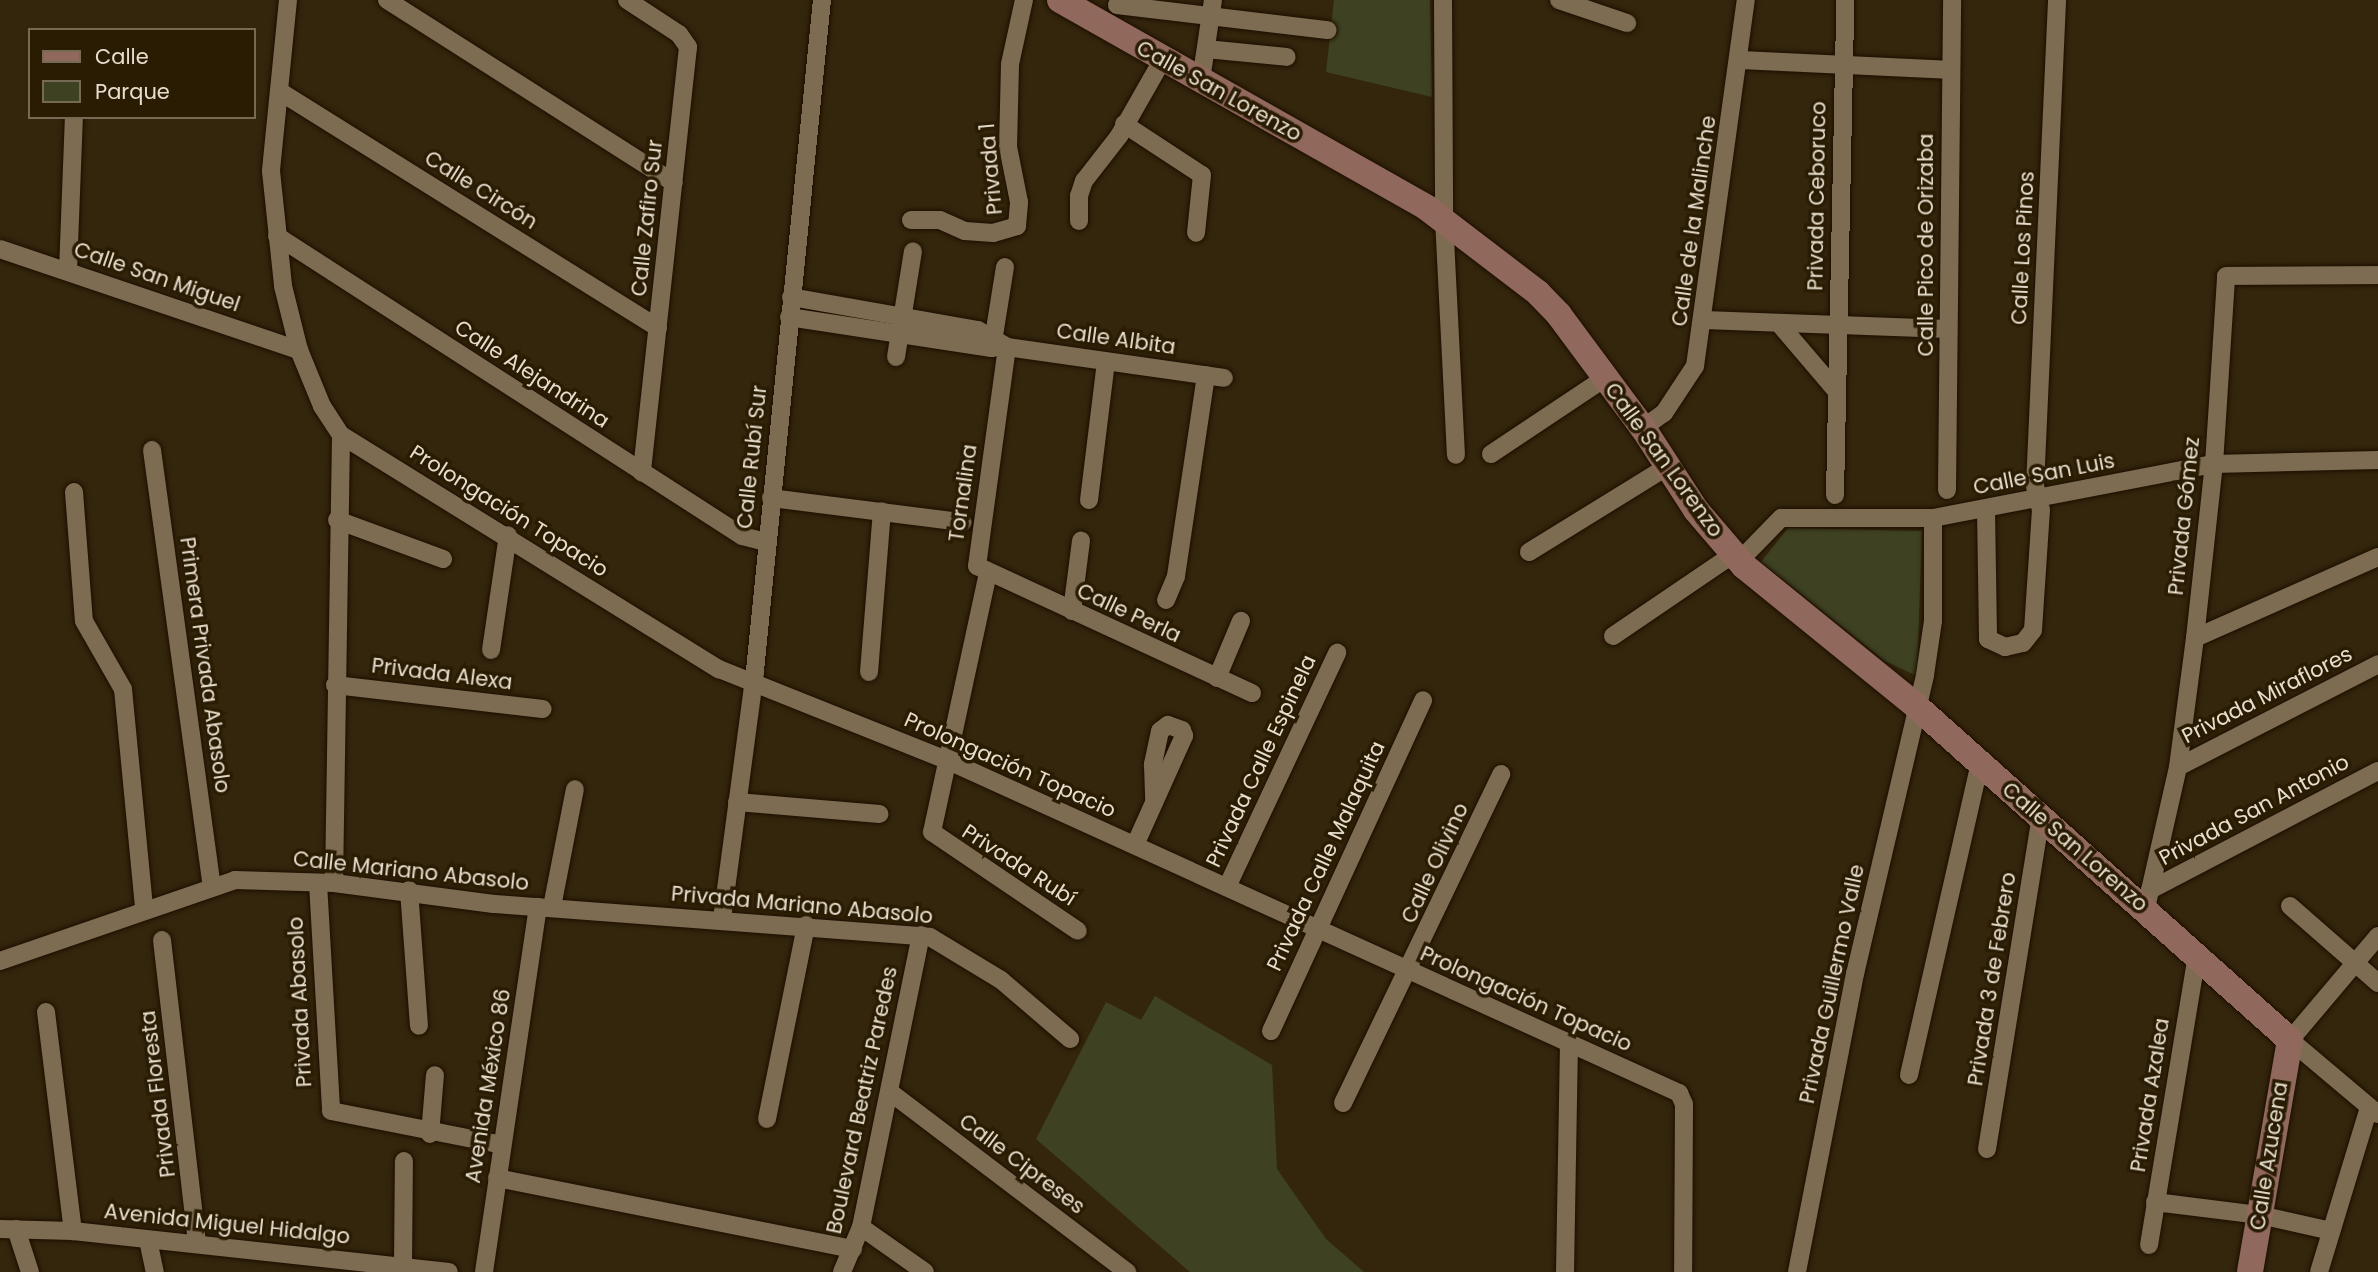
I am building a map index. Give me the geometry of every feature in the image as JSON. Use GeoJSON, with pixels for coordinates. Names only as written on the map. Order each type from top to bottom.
{"type":"FeatureCollection","features":[{"type":"Feature","properties":{"kind":"street","name":"Prolongación Topacio"},"geometry":{"type":"LineString","coordinates":[[288,0],[271,171],[283,286],[299,350],[322,406],[341,435],[508,535],[719,669],[951,762],[1569,1042],[1682,1096],[1683,1272]]}},
{"type":"Feature","properties":{"kind":"street"},"geometry":{"type":"LineString","coordinates":[[387,0],[674,183]]}},
{"type":"Feature","properties":{"kind":"street","name":"Calle Zafiro Sur"},"geometry":{"type":"LineString","coordinates":[[627,0],[679,34],[688,47],[642,473]]}},
{"type":"Feature","properties":{"kind":"street","name":"Calle Rubí Sur"},"geometry":{"type":"LineString","coordinates":[[722,919],[753,681],[822,0]]}},
{"type":"Feature","properties":{"kind":"street","name":"Privada 1"},"geometry":{"type":"LineString","coordinates":[[911,220],[940,220],[965,231],[993,233],[1017,226],[1019,202],[1008,156],[1010,64],[1024,0]]}},
{"type":"Feature","properties":{"kind":"street","name":"Calle San Lorenzo"},"geometry":{"type":"LineString","coordinates":[[1060,0],[1094,10],[1163,60],[1444,219],[1549,303],[1643,428],[1691,503],[1736,557],[1916,706],[2041,817],[2148,899],[2197,954],[2290,1040]]}},
{"type":"Feature","properties":{"kind":"street"},"geometry":{"type":"LineString","coordinates":[[1443,0],[1444,219],[1456,455]]}},
{"type":"Feature","properties":{"kind":"street"},"geometry":{"type":"LineString","coordinates":[[1559,0],[1628,23]]}},
{"type":"Feature","properties":{"kind":"street","name":"Calle de la Malinche"},"geometry":{"type":"LineString","coordinates":[[1643,428],[1664,413],[1690,379],[1704,320],[1746,0]]}},
{"type":"Feature","properties":{"kind":"street","name":"Privada Ceboruco"},"geometry":{"type":"LineString","coordinates":[[1835,495],[1833,388],[1845,0]]}},
{"type":"Feature","properties":{"kind":"street","name":"Calle Pico de Orizaba"},"geometry":{"type":"LineString","coordinates":[[1947,490],[1949,70],[1952,0]]}},
{"type":"Feature","properties":{"kind":"street","name":"Calle Los Pinos"},"geometry":{"type":"LineString","coordinates":[[1986,509],[1988,639],[2005,647],[2023,643],[2033,630],[2041,510],[2037,498],[2057,0]]}},
{"type":"Feature","properties":{"kind":"street"},"geometry":{"type":"LineString","coordinates":[[1117,5],[1212,7],[1328,30]]}},
{"type":"Feature","properties":{"kind":"street"},"geometry":{"type":"LineString","coordinates":[[1201,80],[1212,7]]}},
{"type":"Feature","properties":{"kind":"street"},"geometry":{"type":"LineString","coordinates":[[1206,49],[1287,57]]}},
{"type":"Feature","properties":{"kind":"street"},"geometry":{"type":"LineString","coordinates":[[1079,221],[1081,188],[1163,60]]}},
{"type":"Feature","properties":{"kind":"street"},"geometry":{"type":"LineString","coordinates":[[1739,60],[1949,70]]}},
{"type":"Feature","properties":{"kind":"street","name":"Calle Circón"},"geometry":{"type":"LineString","coordinates":[[279,91],[658,328]]}},
{"type":"Feature","properties":{"kind":"street"},"geometry":{"type":"LineString","coordinates":[[68,271],[74,119]]}},
{"type":"Feature","properties":{"kind":"street"},"geometry":{"type":"LineString","coordinates":[[1124,124],[1202,176],[1196,233]]}},
{"type":"Feature","properties":{"kind":"street","name":"Calle Alejandrina"},"geometry":{"type":"LineString","coordinates":[[277,236],[742,536],[766,542]]}},
{"type":"Feature","properties":{"kind":"street","name":"Calle San Miguel"},"geometry":{"type":"LineString","coordinates":[[0,249],[299,350]]}},
{"type":"Feature","properties":{"kind":"street"},"geometry":{"type":"LineString","coordinates":[[896,357],[913,251]]}},
{"type":"Feature","properties":{"kind":"street","name":"Tornalina"},"geometry":{"type":"LineString","coordinates":[[988,573],[976,561],[1005,267]]}},
{"type":"Feature","properties":{"kind":"street","name":"Privada Gómez"},"geometry":{"type":"LineString","coordinates":[[2148,899],[2178,767],[2195,638],[2214,464],[2226,276],[2378,275]]}},
{"type":"Feature","properties":{"kind":"street","name":"Calle Albita"},"geometry":{"type":"LineString","coordinates":[[791,297],[978,330],[999,345]]}},
{"type":"Feature","properties":{"kind":"street","name":"Calle Albita"},"geometry":{"type":"LineString","coordinates":[[789,317],[1215,376],[1176,576],[1166,600]]}},
{"type":"Feature","properties":{"kind":"street"},"geometry":{"type":"LineString","coordinates":[[1704,320],[1781,326],[1948,328]]}},
{"type":"Feature","properties":{"kind":"street"},"geometry":{"type":"LineString","coordinates":[[1781,326],[1833,388]]}},
{"type":"Feature","properties":{"kind":"street"},"geometry":{"type":"LineString","coordinates":[[1088,500],[1106,362]]}},
{"type":"Feature","properties":{"kind":"street"},"geometry":{"type":"LineString","coordinates":[[1492,454],[1605,378]]}},
{"type":"Feature","properties":{"kind":"street"},"geometry":{"type":"LineString","coordinates":[[326,883],[335,685],[341,435]]}},
{"type":"Feature","properties":{"kind":"street","name":"Primera Privada Abasolo"},"geometry":{"type":"LineString","coordinates":[[152,450],[212,886]]}},
{"type":"Feature","properties":{"kind":"street","name":"Calle San Luis"},"geometry":{"type":"LineString","coordinates":[[1613,636],[1736,557],[1745,555],[1781,518],[1933,517],[2214,464],[2378,460]]}},
{"type":"Feature","properties":{"kind":"street"},"geometry":{"type":"LineString","coordinates":[[1529,552],[1668,466]]}},
{"type":"Feature","properties":{"kind":"street"},"geometry":{"type":"LineString","coordinates":[[74,492],[84,621],[123,689],[144,909]]}},
{"type":"Feature","properties":{"kind":"street"},"geometry":{"type":"LineString","coordinates":[[771,498],[962,522]]}},
{"type":"Feature","properties":{"kind":"street"},"geometry":{"type":"LineString","coordinates":[[869,672],[882,512]]}},
{"type":"Feature","properties":{"kind":"street","name":"Privada Guillermo Valle"},"geometry":{"type":"LineString","coordinates":[[1797,1272],[1856,974],[1933,621],[1933,517]]}},
{"type":"Feature","properties":{"kind":"street"},"geometry":{"type":"LineString","coordinates":[[337,520],[443,559]]}},
{"type":"Feature","properties":{"kind":"street"},"geometry":{"type":"LineString","coordinates":[[491,650],[508,535]]}},
{"type":"Feature","properties":{"kind":"street"},"geometry":{"type":"LineString","coordinates":[[1072,611],[1081,541]]}},
{"type":"Feature","properties":{"kind":"street"},"geometry":{"type":"LineString","coordinates":[[2195,638],[2378,557]]}},
{"type":"Feature","properties":{"kind":"street"},"geometry":{"type":"LineString","coordinates":[[951,762],[964,673],[988,573]]}},
{"type":"Feature","properties":{"kind":"street","name":"Calle Perla"},"geometry":{"type":"LineString","coordinates":[[988,573],[1252,693]]}},
{"type":"Feature","properties":{"kind":"street"},"geometry":{"type":"LineString","coordinates":[[1217,678],[1241,621]]}},
{"type":"Feature","properties":{"kind":"street","name":"Privada Calle Espinela"},"geometry":{"type":"LineString","coordinates":[[1227,887],[1337,653]]}},
{"type":"Feature","properties":{"kind":"street","name":"Privada Miraflores"},"geometry":{"type":"LineString","coordinates":[[2178,767],[2304,698],[2378,664]]}},
{"type":"Feature","properties":{"kind":"street","name":"Privada Alexa"},"geometry":{"type":"LineString","coordinates":[[335,685],[543,709]]}},
{"type":"Feature","properties":{"kind":"street","name":"Privada Calle Malaquita"},"geometry":{"type":"LineString","coordinates":[[1270,1031],[1320,929],[1423,700]]}},
{"type":"Feature","properties":{"kind":"street","name":"Privada Rubí"},"geometry":{"type":"LineString","coordinates":[[951,762],[933,823],[935,837],[1078,931]]}},
{"type":"Feature","properties":{"kind":"street"},"geometry":{"type":"LineString","coordinates":[[1909,1075],[1980,763]]}},
{"type":"Feature","properties":{"kind":"street","name":"Privada San Antonio"},"geometry":{"type":"LineString","coordinates":[[2148,899],[2378,771]]}},
{"type":"Feature","properties":{"kind":"street","name":"Calle Olivino"},"geometry":{"type":"LineString","coordinates":[[1343,1103],[1409,971],[1501,774]]}},
{"type":"Feature","properties":{"kind":"street"},"geometry":{"type":"LineString","coordinates":[[545,907],[575,789]]}},
{"type":"Feature","properties":{"kind":"street"},"geometry":{"type":"LineString","coordinates":[[737,802],[879,814]]}},
{"type":"Feature","properties":{"kind":"street"},"geometry":{"type":"LineString","coordinates":[[1135,845],[1154,802]]}},
{"type":"Feature","properties":{"kind":"street","name":"Privada 3 de Febrero"},"geometry":{"type":"LineString","coordinates":[[1987,1149],[2041,817]]}},
{"type":"Feature","properties":{"kind":"street","name":"Calle Mariano Abasolo"},"geometry":{"type":"LineString","coordinates":[[0,961],[144,909],[240,879],[409,890],[545,907]]}},
{"type":"Feature","properties":{"kind":"street","name":"Privada Abasolo"},"geometry":{"type":"LineString","coordinates":[[326,883],[329,1107],[339,1115],[430,1134],[502,1145]]}},
{"type":"Feature","properties":{"kind":"street"},"geometry":{"type":"LineString","coordinates":[[409,890],[419,1026]]}},
{"type":"Feature","properties":{"kind":"street"},"geometry":{"type":"LineString","coordinates":[[2290,906],[2378,983]]}},
{"type":"Feature","properties":{"kind":"street","name":"Privada Mariano Abasolo"},"geometry":{"type":"LineString","coordinates":[[545,907],[921,935],[941,941],[1001,980],[1070,1039]]}},
{"type":"Feature","properties":{"kind":"street","name":"Avenida México 86"},"geometry":{"type":"LineString","coordinates":[[484,1272],[502,1145],[545,907]]}},
{"type":"Feature","properties":{"kind":"street"},"geometry":{"type":"LineString","coordinates":[[767,1119],[806,925]]}},
{"type":"Feature","properties":{"kind":"street","name":"Boulevard Beatriz Paredes"},"geometry":{"type":"LineString","coordinates":[[842,1272],[861,1227],[921,935]]}},
{"type":"Feature","properties":{"kind":"street"},"geometry":{"type":"LineString","coordinates":[[2319,1272],[2373,1110],[2290,1040],[2353,962],[2378,936]]}},
{"type":"Feature","properties":{"kind":"street","name":"Privada Floresta"},"geometry":{"type":"LineString","coordinates":[[162,940],[197,1243]]}},
{"type":"Feature","properties":{"kind":"street","name":"Privada Azalea"},"geometry":{"type":"LineString","coordinates":[[2149,1245],[2197,954]]}},
{"type":"Feature","properties":{"kind":"street"},"geometry":{"type":"LineString","coordinates":[[46,1012],[73,1231]]}},
{"type":"Feature","properties":{"kind":"street","name":"Calle Azucena"},"geometry":{"type":"LineString","coordinates":[[2250,1272],[2290,1040]]}},
{"type":"Feature","properties":{"kind":"street"},"geometry":{"type":"LineString","coordinates":[[1565,1272],[1569,1042]]}},
{"type":"Feature","properties":{"kind":"street"},"geometry":{"type":"LineString","coordinates":[[430,1134],[435,1075]]}},
{"type":"Feature","properties":{"kind":"street","name":"Calle Cipreses"},"geometry":{"type":"LineString","coordinates":[[890,1092],[1127,1272]]}},
{"type":"Feature","properties":{"kind":"street"},"geometry":{"type":"LineString","coordinates":[[403,1266],[404,1161]]}},
{"type":"Feature","properties":{"kind":"street"},"geometry":{"type":"LineString","coordinates":[[497,1178],[853,1249]]}},
{"type":"Feature","properties":{"kind":"street"},"geometry":{"type":"LineString","coordinates":[[2155,1202],[2260,1215],[2331,1231]]}},
{"type":"Feature","properties":{"kind":"street"},"geometry":{"type":"LineString","coordinates":[[861,1227],[925,1272]]}},
{"type":"Feature","properties":{"kind":"street"},"geometry":{"type":"LineString","coordinates":[[8,1229],[30,1272]]}},
{"type":"Feature","properties":{"kind":"street","name":"Avenida Miguel Hidalgo"},"geometry":{"type":"LineString","coordinates":[[8,1229],[73,1231],[197,1243],[301,1264],[403,1266],[449,1272]]}},
{"type":"Feature","properties":{"kind":"street"},"geometry":{"type":"LineString","coordinates":[[148,1240],[155,1272]]}},
{"type":"Feature","properties":{"kind":"green space"},"geometry":{"type":"Polygon","coordinates":[[[1334,0],[1430,0],[1432,97],[1326,72],[1334,0]]]}},
{"type":"Feature","properties":{"kind":"green space"},"geometry":{"type":"Polygon","coordinates":[[[1788,528],[1922,531],[1917,676],[1885,661],[1761,562],[1788,528]]]}},
{"type":"Feature","properties":{"kind":"green space"},"geometry":{"type":"Polygon","coordinates":[[[1155,996],[1272,1065],[1277,1169],[1326,1239],[1364,1272],[1190,1272],[1036,1139],[1106,1002],[1141,1020],[1155,996]]]}}]}
